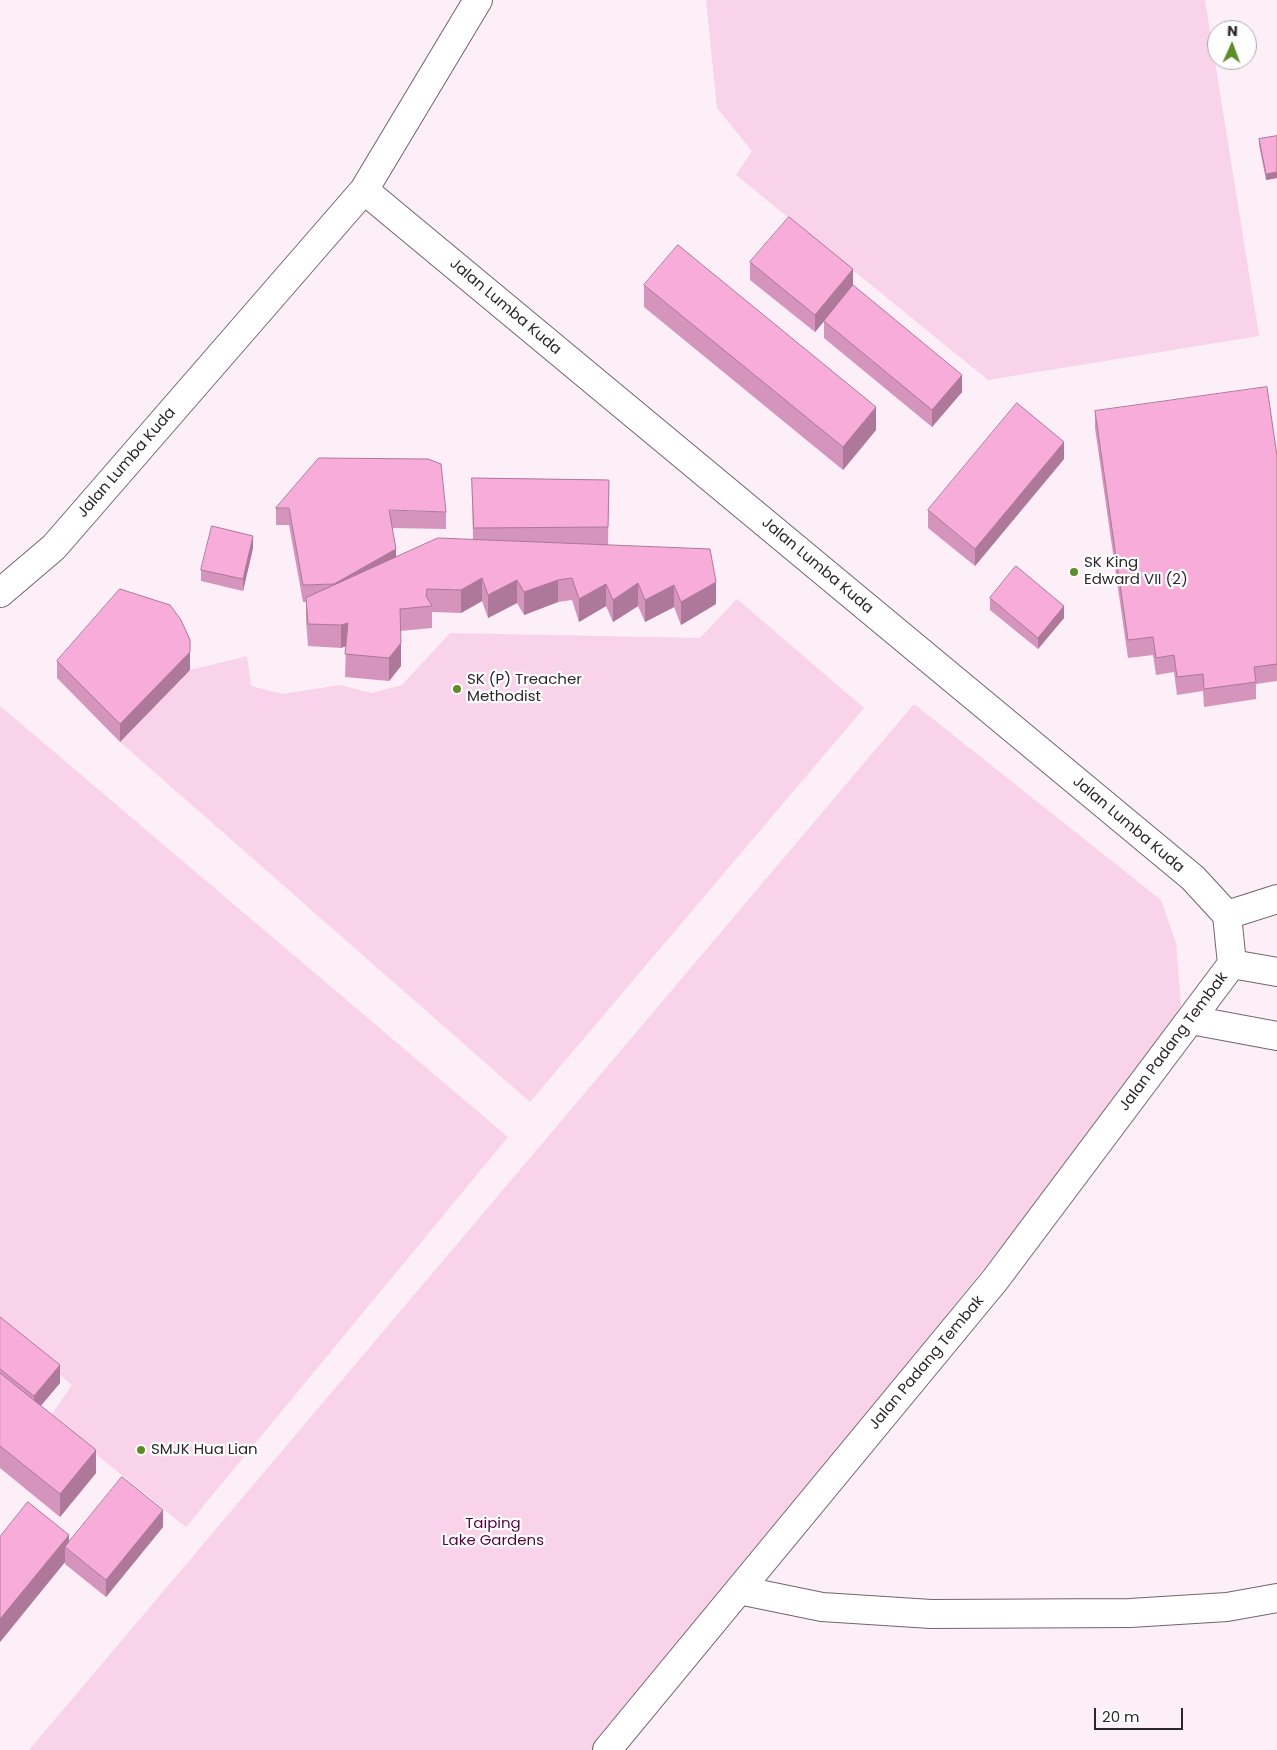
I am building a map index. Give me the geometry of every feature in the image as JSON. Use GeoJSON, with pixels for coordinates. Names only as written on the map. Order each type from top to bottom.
{"type":"FeatureCollection","features":[{"type":"Feature","properties":{"kind":"street","name":"Jalan Lumba Kuda"},"geometry":{"type":"LineString","coordinates":[[0,593],[54,546],[364,190],[478,0]]}},
{"type":"Feature","properties":{"kind":"street","name":"Jalan Lumba Kuda"},"geometry":{"type":"LineString","coordinates":[[364,190],[1193,878],[1227,915]]}},
{"type":"Feature","properties":{"kind":"street"},"geometry":{"type":"LineString","coordinates":[[1277,899],[1227,915],[1232,964],[1277,972]]}},
{"type":"Feature","properties":{"kind":"street","name":"Jalan Padang Tembak"},"geometry":{"type":"LineString","coordinates":[[607,1750],[996,1280],[1232,964]]}},
{"type":"Feature","properties":{"kind":"street"},"geometry":{"type":"LineString","coordinates":[[1190,1020],[1277,1036]]}},
{"type":"Feature","properties":{"kind":"street"},"geometry":{"type":"LineString","coordinates":[[739,1590],[822,1608],[931,1614],[1130,1613],[1227,1607],[1277,1598]]}},
{"type":"Feature","properties":{"kind":"green space"},"geometry":{"type":"Polygon","coordinates":[[[706,0],[1205,0],[1208,20],[1207,70],[1216,70],[1259,336],[988,380],[736,175],[752,151],[717,108],[706,0]]]}},
{"type":"Feature","properties":{"kind":"green space"},"geometry":{"type":"Polygon","coordinates":[[[737,599],[864,708],[530,1102],[120,742],[190,670],[247,656],[251,686],[282,694],[340,685],[372,693],[402,685],[450,633],[700,638],[737,599]]]}},
{"type":"Feature","properties":{"kind":"green space","name":"Taiping Lake Gardens"},"geometry":{"type":"Polygon","coordinates":[[[914,704],[1161,900],[1176,943],[1181,1006],[1125,1094],[755,1552],[591,1750],[29,1750],[914,704]]]}},
{"type":"Feature","properties":{"kind":"green space","name":"SMJK Hua Lian"},"geometry":{"type":"Polygon","coordinates":[[[0,706],[508,1137],[186,1527],[50,1417],[72,1385],[0,1327],[0,706]]]}},
{"type":"Feature","properties":{"kind":"building"},"geometry":{"type":"Polygon","coordinates":[[[1277,136],[1277,172],[1266,174],[1259,139],[1277,136]]]}},
{"type":"Feature","properties":{"kind":"building"},"geometry":{"type":"Polygon","coordinates":[[[789,217],[853,269],[815,315],[750,262],[789,217]]]}},
{"type":"Feature","properties":{"kind":"building"},"geometry":{"type":"Polygon","coordinates":[[[678,245],[876,407],[843,447],[644,285],[678,245]]]}},
{"type":"Feature","properties":{"kind":"building"},"geometry":{"type":"Polygon","coordinates":[[[853,285],[962,375],[932,410],[824,321],[853,285]]]}},
{"type":"Feature","properties":{"kind":"building"},"geometry":{"type":"Polygon","coordinates":[[[1267,387],[1277,456],[1277,664],[1254,667],[1256,682],[1204,689],[1203,674],[1177,677],[1174,655],[1156,658],[1153,637],[1128,640],[1095,411],[1267,387]]]}},
{"type":"Feature","properties":{"kind":"building"},"geometry":{"type":"Polygon","coordinates":[[[1017,403],[1064,442],[975,549],[928,510],[1017,403]]]}},
{"type":"Feature","properties":{"kind":"building"},"geometry":{"type":"Polygon","coordinates":[[[319,458],[428,459],[441,464],[446,512],[389,510],[396,549],[334,584],[303,585],[289,508],[276,508],[319,458]]]}},
{"type":"Feature","properties":{"kind":"building"},"geometry":{"type":"Polygon","coordinates":[[[472,478],[609,480],[608,527],[474,528],[472,478]]]}},
{"type":"Feature","properties":{"kind":"building"},"geometry":{"type":"Polygon","coordinates":[[[212,526],[253,536],[243,579],[201,570],[212,526]]]}},
{"type":"Feature","properties":{"kind":"building"},"geometry":{"type":"Polygon","coordinates":[[[438,538],[710,549],[716,582],[681,602],[674,585],[645,600],[638,583],[613,600],[606,584],[579,599],[572,578],[558,580],[524,592],[517,580],[488,595],[482,578],[461,590],[427,589],[426,596],[432,606],[400,609],[401,643],[389,658],[345,654],[348,623],[341,625],[308,624],[306,598],[438,538]]]}},
{"type":"Feature","properties":{"kind":"building"},"geometry":{"type":"Polygon","coordinates":[[[1016,566],[1064,606],[1038,638],[990,598],[1016,566]]]}},
{"type":"Feature","properties":{"kind":"building"},"geometry":{"type":"Polygon","coordinates":[[[120,589],[170,605],[181,620],[190,640],[190,652],[120,724],[57,661],[120,589]]]}},
{"type":"Feature","properties":{"kind":"building"},"geometry":{"type":"Polygon","coordinates":[[[0,1317],[60,1365],[34,1396],[0,1369],[0,1317]]]}},
{"type":"Feature","properties":{"kind":"building"},"geometry":{"type":"Polygon","coordinates":[[[0,1373],[96,1450],[60,1494],[0,1446],[0,1373]]]}},
{"type":"Feature","properties":{"kind":"building"},"geometry":{"type":"Polygon","coordinates":[[[122,1477],[163,1510],[106,1580],[65,1547],[122,1477]]]}},
{"type":"Feature","properties":{"kind":"building"},"geometry":{"type":"Polygon","coordinates":[[[28,1502],[69,1535],[0,1619],[0,1537],[28,1502]]]}},
{"type":"Feature","properties":{"kind":"place","name":"SK King Edward VII (2)"},"geometry":{"type":"Point","coordinates":[1074,572]}},
{"type":"Feature","properties":{"kind":"place","name":"SK (P) Treacher Methodist"},"geometry":{"type":"Point","coordinates":[457,689]}},
{"type":"Feature","properties":{"kind":"place","name":"SMJK Hua Lian"},"geometry":{"type":"Point","coordinates":[141,1450]}}]}
